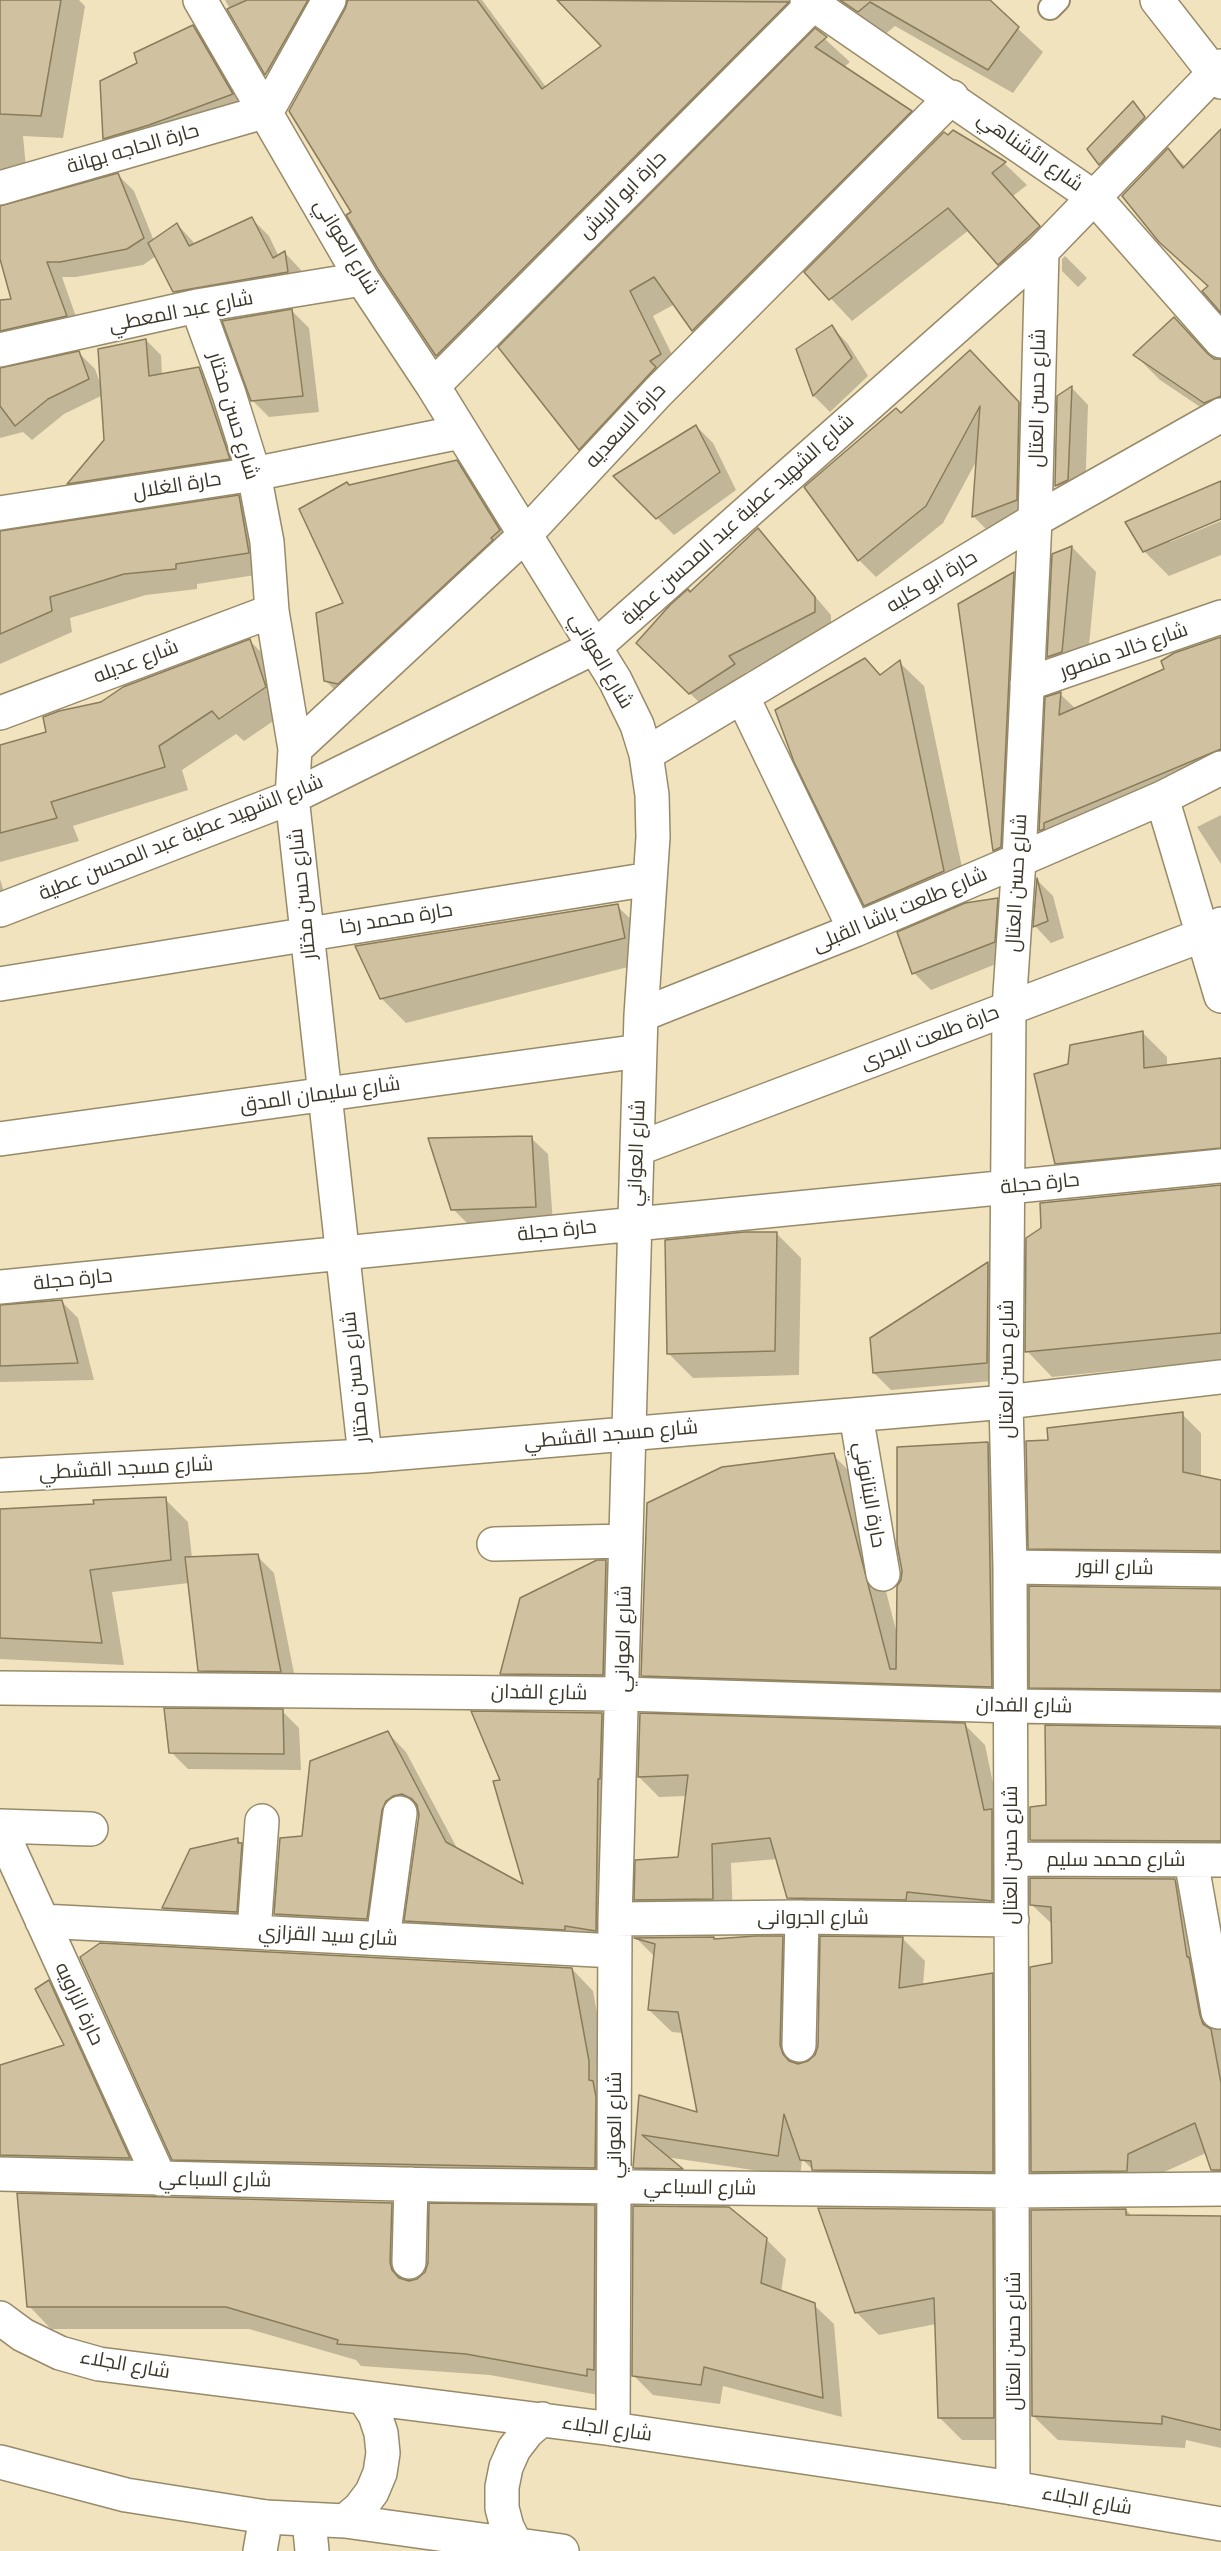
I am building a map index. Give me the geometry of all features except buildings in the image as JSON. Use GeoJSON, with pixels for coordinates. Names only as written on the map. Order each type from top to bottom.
{"type":"FeatureCollection","features":[{"type":"Feature","properties":{"kind":"street","name":"شارع العواني"},"geometry":{"type":"LineString","coordinates":[[200,0],[267,111],[362,279],[433,386],[615,680],[637,725],[646,754],[652,795],[653,837],[641,1015],[615,1935],[613,2429]]}},
{"type":"Feature","properties":{"kind":"street"},"geometry":{"type":"LineString","coordinates":[[267,111],[330,0]]}},
{"type":"Feature","properties":{"kind":"street"},"geometry":{"type":"LineString","coordinates":[[1157,0],[1219,74]]}},
{"type":"Feature","properties":{"kind":"street","name":"شارع الأشناهي"},"geometry":{"type":"LineString","coordinates":[[810,2],[1095,198],[1221,341]]}},
{"type":"Feature","properties":{"kind":"street","name":"حارة ابو الريش"},"geometry":{"type":"LineString","coordinates":[[433,386],[810,2]]}},
{"type":"Feature","properties":{"kind":"street","name":"شارع الشهيد عطية عبد المحسن عطية"},"geometry":{"type":"LineString","coordinates":[[0,910],[292,797],[595,647],[1042,250],[1219,74]]}},
{"type":"Feature","properties":{"kind":"street","name":"حارة السعديه"},"geometry":{"type":"LineString","coordinates":[[295,749],[524,536],[658,392],[952,98]]}},
{"type":"Feature","properties":{"kind":"street","name":"حارة الحاجه بهانة"},"geometry":{"type":"LineString","coordinates":[[0,188],[267,111]]}},
{"type":"Feature","properties":{"kind":"street","name":"شارع حسن العتال"},"geometry":{"type":"LineString","coordinates":[[1013,2488],[1011,1706],[1006,1402],[1009,1008],[1019,860],[1035,520],[1042,250]]}},
{"type":"Feature","properties":{"kind":"street","name":"شارع عبد المعطي"},"geometry":{"type":"LineString","coordinates":[[0,350],[197,306],[362,279]]}},
{"type":"Feature","properties":{"kind":"street","name":"شارع حسن مختار"},"geometry":{"type":"LineString","coordinates":[[197,306],[229,394],[254,474],[267,542],[272,611],[295,749],[292,797],[365,1456]]}},
{"type":"Feature","properties":{"kind":"street","name":"حارة ابو كليه"},"geometry":{"type":"LineString","coordinates":[[646,754],[1035,520],[1221,415]]}},
{"type":"Feature","properties":{"kind":"street","name":"حارة الغلال"},"geometry":{"type":"LineString","coordinates":[[0,513],[254,474],[460,432]]}},
{"type":"Feature","properties":{"kind":"street","name":"شارع عديله"},"geometry":{"type":"LineString","coordinates":[[0,713],[272,611]]}},
{"type":"Feature","properties":{"kind":"street","name":"شارع خالد منصور"},"geometry":{"type":"LineString","coordinates":[[1027,684],[1221,617]]}},
{"type":"Feature","properties":{"kind":"street"},"geometry":{"type":"LineString","coordinates":[[742,696],[855,930]]}},
{"type":"Feature","properties":{"kind":"street","name":"شارع طلعت باشا القبلى"},"geometry":{"type":"LineString","coordinates":[[641,1015],[855,930],[1162,798],[1221,768]]}},
{"type":"Feature","properties":{"kind":"street"},"geometry":{"type":"LineString","coordinates":[[1162,798],[1212,930],[1221,996]]}},
{"type":"Feature","properties":{"kind":"street","name":"حارة محمد رخا"},"geometry":{"type":"LineString","coordinates":[[0,984],[650,879]]}},
{"type":"Feature","properties":{"kind":"street","name":"حارة طلعت البحرى"},"geometry":{"type":"LineString","coordinates":[[637,1149],[1212,930]]}},
{"type":"Feature","properties":{"kind":"street","name":"شارع سليمان المدق"},"geometry":{"type":"LineString","coordinates":[[0,1138],[640,1051]]}},
{"type":"Feature","properties":{"kind":"street","name":"حارة حجلة"},"geometry":{"type":"LineString","coordinates":[[0,1287],[1221,1166]]}},
{"type":"Feature","properties":{"kind":"street","name":"شارع مسجد القشطي"},"geometry":{"type":"LineString","coordinates":[[0,1475],[365,1456],[1006,1402],[1221,1377]]}},
{"type":"Feature","properties":{"kind":"street","name":"حارة البتانوني"},"geometry":{"type":"LineString","coordinates":[[856,1415],[883,1574]]}},
{"type":"Feature","properties":{"kind":"street"},"geometry":{"type":"LineString","coordinates":[[494,1544],[626,1541]]}},
{"type":"Feature","properties":{"kind":"street","name":"شارع النور"},"geometry":{"type":"LineString","coordinates":[[1010,1567],[1221,1570]]}},
{"type":"Feature","properties":{"kind":"street","name":"شارع الفدان"},"geometry":{"type":"LineString","coordinates":[[0,1688],[623,1694],[1011,1706],[1221,1709]]}},
{"type":"Feature","properties":{"kind":"street"},"geometry":{"type":"LineString","coordinates":[[383,1939],[400,1813]]}},
{"type":"Feature","properties":{"kind":"street"},"geometry":{"type":"LineString","coordinates":[[254,1932],[262,1821]]}},
{"type":"Feature","properties":{"kind":"street"},"geometry":{"type":"LineString","coordinates":[[0,1827],[91,1829]]}},
{"type":"Feature","properties":{"kind":"street","name":"حارة الزاويه"},"geometry":{"type":"LineString","coordinates":[[0,1827],[160,2179]]}},
{"type":"Feature","properties":{"kind":"street","name":"شارع محمد سليم"},"geometry":{"type":"LineString","coordinates":[[1011,1859],[1206,1860]]}},
{"type":"Feature","properties":{"kind":"street"},"geometry":{"type":"LineString","coordinates":[[1206,1860],[1218,2012]]}},
{"type":"Feature","properties":{"kind":"street"},"geometry":{"type":"LineString","coordinates":[[799,2045],[802,1917]]}},
{"type":"Feature","properties":{"kind":"street","name":"شارع الجروانى"},"geometry":{"type":"LineString","coordinates":[[615,1935],[802,1917],[1012,1920]]}},
{"type":"Feature","properties":{"kind":"street","name":"شارع سيد القزازي"},"geometry":{"type":"LineString","coordinates":[[42,1921],[383,1939],[615,1935]]}},
{"type":"Feature","properties":{"kind":"street","name":"شارع السباعي"},"geometry":{"type":"LineString","coordinates":[[0,2174],[615,2187],[1014,2191],[1221,2189]]}},
{"type":"Feature","properties":{"kind":"street"},"geometry":{"type":"LineString","coordinates":[[409,2262],[411,2184]]}},
{"type":"Feature","properties":{"kind":"street","name":"شارع الجلاء"},"geometry":{"type":"LineString","coordinates":[[0,2318],[23,2335],[60,2353],[99,2364],[613,2429],[1013,2488],[1221,2524]]}},
{"type":"Feature","properties":{"kind":"street"},"geometry":{"type":"LineString","coordinates":[[8,2471],[126,2495],[266,2517],[311,2536],[345,2521],[360,2508],[372,2492],[381,2463],[381,2433],[375,2415],[364,2398]]}},
{"type":"Feature","properties":{"kind":"street"},"geometry":{"type":"LineString","coordinates":[[516,2545],[507,2527],[502,2508],[502,2487],[506,2467],[514,2449],[527,2432],[542,2419]]}},
{"type":"Feature","properties":{"kind":"street"},"geometry":{"type":"LineString","coordinates":[[260,2551],[266,2517]]}},
{"type":"Feature","properties":{"kind":"street"},"geometry":{"type":"LineString","coordinates":[[345,2521],[562,2551]]}}]}
